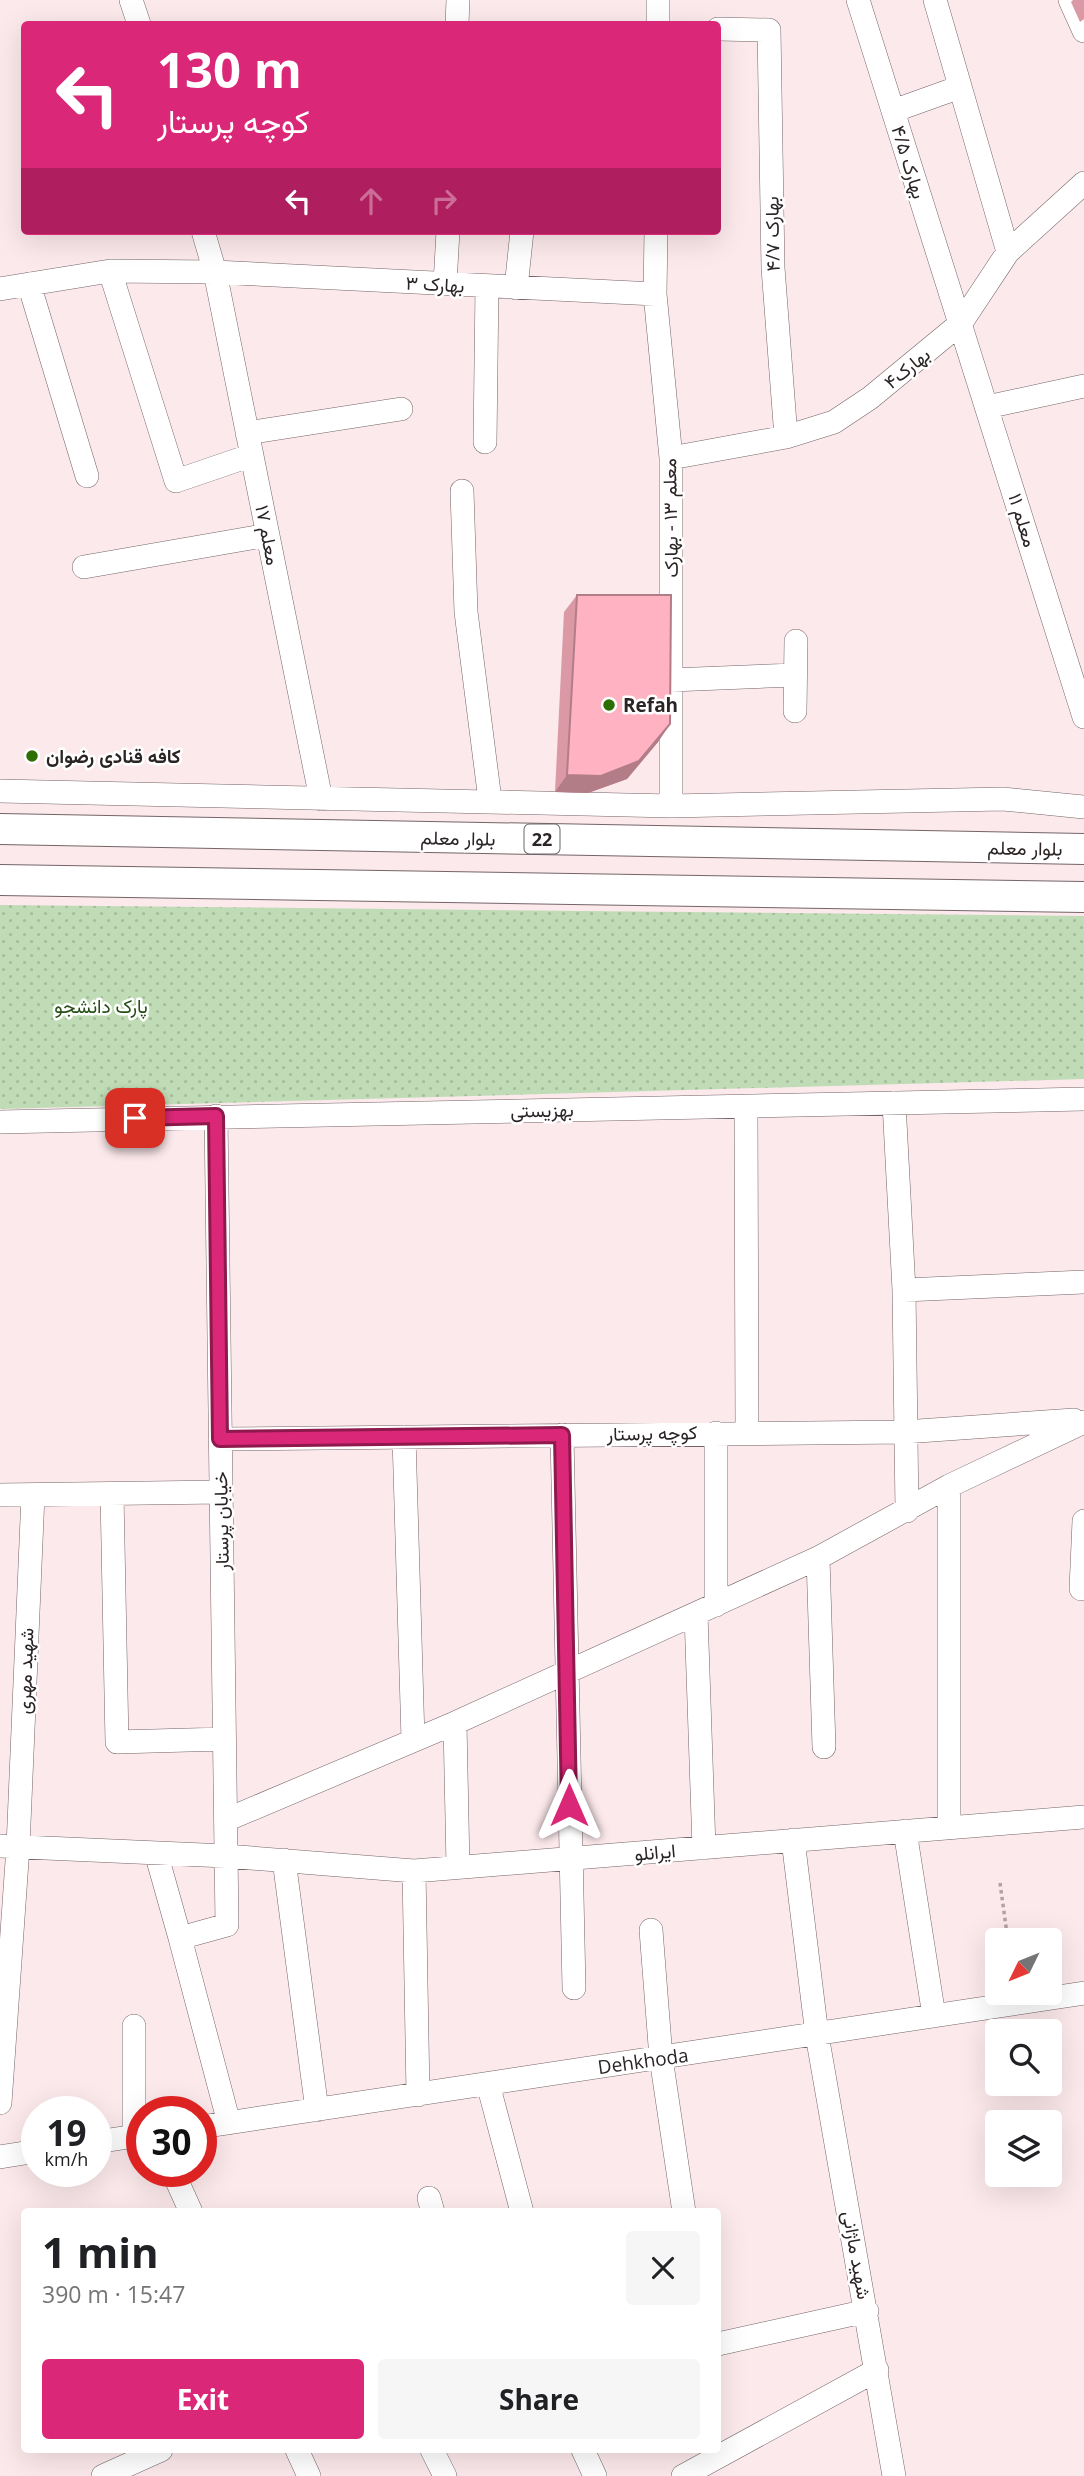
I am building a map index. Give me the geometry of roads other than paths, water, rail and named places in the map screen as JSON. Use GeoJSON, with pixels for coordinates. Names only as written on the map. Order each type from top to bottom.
{"type":"FeatureCollection","features":[{"type":"Feature","properties":{"kind":"main road","name":"بلوار معلم"},"geometry":{"type":"LineString","coordinates":[[0,829],[1084,849]]}},
{"type":"Feature","properties":{"kind":"main road"},"geometry":{"type":"LineString","coordinates":[[0,880],[1084,897]]}},
{"type":"Feature","properties":{"kind":"street"},"geometry":{"type":"LineString","coordinates":[[131,0],[138,21]]}},
{"type":"Feature","properties":{"kind":"street"},"geometry":{"type":"LineString","coordinates":[[457,21],[458,0]]}},
{"type":"Feature","properties":{"kind":"street"},"geometry":{"type":"LineString","coordinates":[[658,0],[658,21]]}},
{"type":"Feature","properties":{"kind":"street","name":"بهارک ۴/۵"},"geometry":{"type":"LineString","coordinates":[[858,0],[961,323]]}},
{"type":"Feature","properties":{"kind":"street"},"geometry":{"type":"LineString","coordinates":[[935,0],[1008,252]]}},
{"type":"Feature","properties":{"kind":"street"},"geometry":{"type":"LineString","coordinates":[[1070,0],[1084,31]]}},
{"type":"Feature","properties":{"kind":"street","name":"بهارک ۴/۷"},"geometry":{"type":"LineString","coordinates":[[721,29],[769,30],[773,268],[786,437]]}},
{"type":"Feature","properties":{"kind":"street"},"geometry":{"type":"LineString","coordinates":[[893,111],[960,87]]}},
{"type":"Feature","properties":{"kind":"street","name":"بهارک۴"},"geometry":{"type":"LineString","coordinates":[[670,458],[786,437],[834,422],[870,398],[961,323],[1008,252],[1084,183]]}},
{"type":"Feature","properties":{"kind":"street","name":"معلم ۱۷"},"geometry":{"type":"LineString","coordinates":[[204,235],[215,272],[321,799]]}},
{"type":"Feature","properties":{"kind":"street"},"geometry":{"type":"LineString","coordinates":[[445,284],[448,235]]}},
{"type":"Feature","properties":{"kind":"street"},"geometry":{"type":"LineString","coordinates":[[516,288],[522,235]]}},
{"type":"Feature","properties":{"kind":"street","name":"معلم ۱۳ - بهارک"},"geometry":{"type":"LineString","coordinates":[[656,235],[655,294],[670,458],[671,806]]}},
{"type":"Feature","properties":{"kind":"street"},"geometry":{"type":"LineString","coordinates":[[110,271],[176,481],[250,444],[401,410]]}},
{"type":"Feature","properties":{"kind":"street","name":"بهارک ۳"},"geometry":{"type":"LineString","coordinates":[[0,289],[110,271],[215,272],[655,294]]}},
{"type":"Feature","properties":{"kind":"street"},"geometry":{"type":"LineString","coordinates":[[29,284],[87,476]]}},
{"type":"Feature","properties":{"kind":"street"},"geometry":{"type":"LineString","coordinates":[[485,442],[487,286]]}},
{"type":"Feature","properties":{"kind":"street","name":"معلم ۱۱"},"geometry":{"type":"LineString","coordinates":[[961,323],[1084,717]]}},
{"type":"Feature","properties":{"kind":"street"},"geometry":{"type":"LineString","coordinates":[[987,407],[1084,386]]}},
{"type":"Feature","properties":{"kind":"street"},"geometry":{"type":"LineString","coordinates":[[463,491],[467,612],[490,800]]}},
{"type":"Feature","properties":{"kind":"street"},"geometry":{"type":"LineString","coordinates":[[83,567],[268,534]]}},
{"type":"Feature","properties":{"kind":"street"},"geometry":{"type":"LineString","coordinates":[[795,711],[796,641]]}},
{"type":"Feature","properties":{"kind":"street"},"geometry":{"type":"LineString","coordinates":[[671,680],[795,675]]}},
{"type":"Feature","properties":{"kind":"street"},"geometry":{"type":"LineString","coordinates":[[0,790],[671,806],[1003,799],[1084,807]]}},
{"type":"Feature","properties":{"kind":"street","name":"بهزیستی"},"geometry":{"type":"LineString","coordinates":[[0,1122],[1084,1099]]}},
{"type":"Feature","properties":{"kind":"street"},"geometry":{"type":"LineString","coordinates":[[894,1103],[904,1290],[907,1511]]}},
{"type":"Feature","properties":{"kind":"street"},"geometry":{"type":"LineString","coordinates":[[746,1107],[747,1432]]}},
{"type":"Feature","properties":{"kind":"street","name":"خیابان پرستار"},"geometry":{"type":"LineString","coordinates":[[180,1938],[227,1925],[216,1116]]}},
{"type":"Feature","properties":{"kind":"street"},"geometry":{"type":"LineString","coordinates":[[904,1290],[1084,1282]]}},
{"type":"Feature","properties":{"kind":"street"},"geometry":{"type":"LineString","coordinates":[[226,1819],[455,1723],[818,1558],[949,1486],[1084,1421]]}},
{"type":"Feature","properties":{"kind":"street","name":"کوچه پرستار"},"geometry":{"type":"LineString","coordinates":[[220,1439],[904,1432],[1084,1421]]}},
{"type":"Feature","properties":{"kind":"street"},"geometry":{"type":"LineString","coordinates":[[704,1848],[706,1609],[716,1433]]}},
{"type":"Feature","properties":{"kind":"street"},"geometry":{"type":"LineString","coordinates":[[562,1435],[569,1858],[574,1988]]}},
{"type":"Feature","properties":{"kind":"street"},"geometry":{"type":"LineString","coordinates":[[404,1437],[413,1739]]}},
{"type":"Feature","properties":{"kind":"street"},"geometry":{"type":"LineString","coordinates":[[949,1486],[949,1828]]}},
{"type":"Feature","properties":{"kind":"street"},"geometry":{"type":"LineString","coordinates":[[0,1495],[221,1492]]}},
{"type":"Feature","properties":{"kind":"street"},"geometry":{"type":"LineString","coordinates":[[112,1494],[117,1742],[225,1739]]}},
{"type":"Feature","properties":{"kind":"street","name":"شهید مهری"},"geometry":{"type":"LineString","coordinates":[[0,2103],[9,1847],[33,1495]]}},
{"type":"Feature","properties":{"kind":"street"},"geometry":{"type":"LineString","coordinates":[[1081,1589],[1084,1521]]}},
{"type":"Feature","properties":{"kind":"street"},"geometry":{"type":"LineString","coordinates":[[818,1558],[824,1747]]}},
{"type":"Feature","properties":{"kind":"street"},"geometry":{"type":"LineString","coordinates":[[455,1723],[458,1867]]}},
{"type":"Feature","properties":{"kind":"street","name":"ایرانلو"},"geometry":{"type":"LineString","coordinates":[[9,1847],[226,1856],[414,1871],[1084,1817]]}},
{"type":"Feature","properties":{"kind":"street"},"geometry":{"type":"LineString","coordinates":[[905,1832],[934,2017]]}},
{"type":"Feature","properties":{"kind":"street","name":"شهید ماژانی"},"geometry":{"type":"LineString","coordinates":[[793,1840],[817,2035],[894,2476]]}},
{"type":"Feature","properties":{"kind":"street"},"geometry":{"type":"LineString","coordinates":[[156,1853],[229,2123]]}},
{"type":"Feature","properties":{"kind":"street"},"geometry":{"type":"LineString","coordinates":[[284,1860],[317,2110]]}},
{"type":"Feature","properties":{"kind":"street"},"geometry":{"type":"LineString","coordinates":[[414,1871],[418,2095]]}},
{"type":"Feature","properties":{"kind":"street"},"geometry":{"type":"LineString","coordinates":[[651,1930],[661,2058],[683,2208]]}},
{"type":"Feature","properties":{"kind":"street","name":"Dehkhoda"},"geometry":{"type":"LineString","coordinates":[[217,2125],[1084,1993]]}},
{"type":"Feature","properties":{"kind":"street"},"geometry":{"type":"LineString","coordinates":[[134,2026],[137,2096]]}},
{"type":"Feature","properties":{"kind":"street"},"geometry":{"type":"LineString","coordinates":[[488,2084],[521,2208]]}},
{"type":"Feature","properties":{"kind":"street"},"geometry":{"type":"LineString","coordinates":[[0,2157],[21,2154]]}},
{"type":"Feature","properties":{"kind":"street"},"geometry":{"type":"LineString","coordinates":[[180,2187],[189,2208]]}},
{"type":"Feature","properties":{"kind":"street"},"geometry":{"type":"LineString","coordinates":[[721,2343],[867,2311]]}},
{"type":"Feature","properties":{"kind":"street"},"geometry":{"type":"LineString","coordinates":[[683,2476],[877,2370]]}},
{"type":"Feature","properties":{"kind":"street"},"geometry":{"type":"LineString","coordinates":[[103,2476],[147,2453]]}},
{"type":"Feature","properties":{"kind":"street"},"geometry":{"type":"LineString","coordinates":[[298,2453],[309,2476]]}},
{"type":"Feature","properties":{"kind":"street"},"geometry":{"type":"LineString","coordinates":[[434,2453],[445,2476]]}},
{"type":"Feature","properties":{"kind":"street"},"geometry":{"type":"LineString","coordinates":[[584,2453],[595,2476]]}},
{"type":"Feature","properties":{"kind":"place","name":"Refah"},"geometry":{"type":"Point","coordinates":[609,705]}},
{"type":"Feature","properties":{"kind":"place","name":"کافه قنادی رضوان"},"geometry":{"type":"Point","coordinates":[32,756]}},
{"type":"Feature","properties":{"kind":"park label","name":"پارک دانشجو"},"geometry":{"type":"Point","coordinates":[101,1006]}}]}
